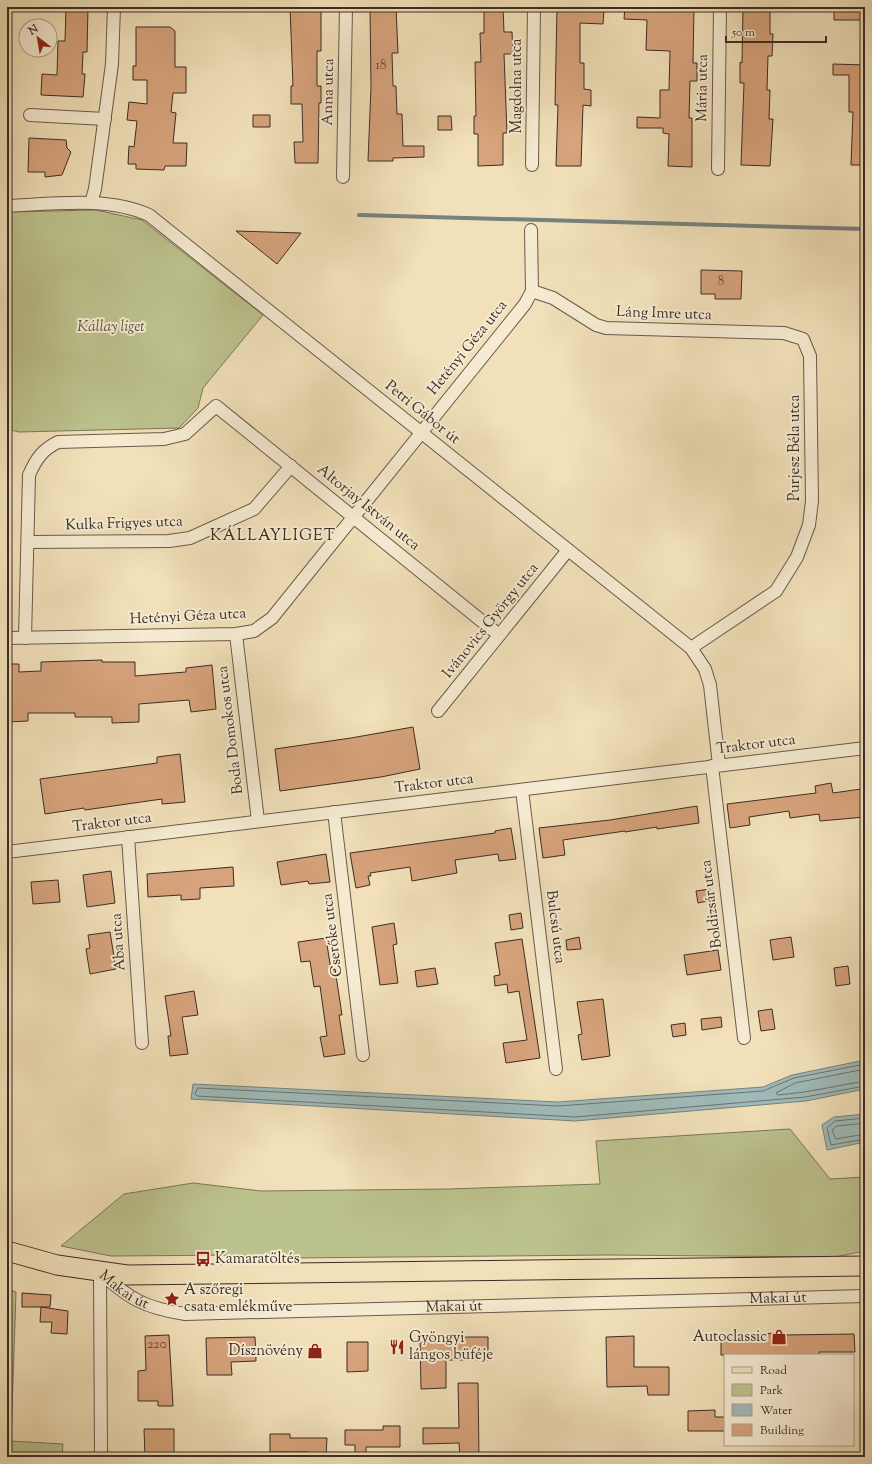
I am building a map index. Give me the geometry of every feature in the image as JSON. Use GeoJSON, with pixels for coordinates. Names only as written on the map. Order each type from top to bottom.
{"type":"FeatureCollection","features":[{"type":"Feature","properties":{"kind":"main road"},"geometry":{"type":"LineString","coordinates":[[7,1250],[57,1265],[100,1272]]}},
{"type":"Feature","properties":{"kind":"main road","name":"Makai út"},"geometry":{"type":"LineString","coordinates":[[100,1272],[127,1275],[159,1275],[865,1266]]}},
{"type":"Feature","properties":{"kind":"street"},"geometry":{"type":"LineString","coordinates":[[91,204],[95,189],[106,119],[112,64],[114,7]]}},
{"type":"Feature","properties":{"kind":"street","name":"Anna utca"},"geometry":{"type":"LineString","coordinates":[[344,177],[346,7]]}},
{"type":"Feature","properties":{"kind":"street","name":"Magdolna utca"},"geometry":{"type":"LineString","coordinates":[[532,165],[534,7]]}},
{"type":"Feature","properties":{"kind":"street","name":"Mária utca"},"geometry":{"type":"LineString","coordinates":[[718,169],[720,7]]}},
{"type":"Feature","properties":{"kind":"street"},"geometry":{"type":"LineString","coordinates":[[30,116],[106,119]]}},
{"type":"Feature","properties":{"kind":"street","name":"Petri Gábor út"},"geometry":{"type":"LineString","coordinates":[[7,206],[91,204],[123,206],[149,215],[691,648],[705,669],[710,685],[716,766]]}},
{"type":"Feature","properties":{"kind":"street"},"geometry":{"type":"LineString","coordinates":[[531,230],[532,291]]}},
{"type":"Feature","properties":{"kind":"street","name":"Hetényi Géza utca"},"geometry":{"type":"LineString","coordinates":[[7,638],[236,634],[254,631],[272,618],[525,304],[532,291]]}},
{"type":"Feature","properties":{"kind":"street","name":"Láng Imre utca"},"geometry":{"type":"LineString","coordinates":[[532,291],[553,298],[596,325],[606,328],[784,333],[803,339]]}},
{"type":"Feature","properties":{"kind":"street","name":"Purjesz Béla utca"},"geometry":{"type":"LineString","coordinates":[[691,648],[776,591],[797,557],[809,524],[813,478],[810,356],[803,339]]}},
{"type":"Feature","properties":{"kind":"street","name":"Altorjay István utca"},"geometry":{"type":"LineString","coordinates":[[28,542],[29,475],[37,458],[47,448],[58,442],[164,439],[185,434],[216,406],[354,516],[499,635]]}},
{"type":"Feature","properties":{"kind":"street","name":"Kulka Frigyes utca"},"geometry":{"type":"LineString","coordinates":[[28,542],[169,541],[190,538],[254,509],[291,466]]}},
{"type":"Feature","properties":{"kind":"street"},"geometry":{"type":"LineString","coordinates":[[25,638],[28,542]]}},
{"type":"Feature","properties":{"kind":"street","name":"Ivánovics György utca"},"geometry":{"type":"LineString","coordinates":[[438,711],[568,550]]}},
{"type":"Feature","properties":{"kind":"street","name":"Boda Domokos utca"},"geometry":{"type":"LineString","coordinates":[[236,634],[258,821]]}},
{"type":"Feature","properties":{"kind":"street","name":"Traktor utca"},"geometry":{"type":"LineString","coordinates":[[7,852],[865,748]]}},
{"type":"Feature","properties":{"kind":"street","name":"Boldizsár utca"},"geometry":{"type":"LineString","coordinates":[[716,766],[744,1038]]}},
{"type":"Feature","properties":{"kind":"street","name":"Bulcsú utca"},"geometry":{"type":"LineString","coordinates":[[522,790],[556,1068]]}},
{"type":"Feature","properties":{"kind":"street","name":"Cserőke utca"},"geometry":{"type":"LineString","coordinates":[[334,812],[363,1055]]}},
{"type":"Feature","properties":{"kind":"street","name":"Aba utca"},"geometry":{"type":"LineString","coordinates":[[128,837],[142,1044]]}},
{"type":"Feature","properties":{"kind":"street"},"geometry":{"type":"LineString","coordinates":[[100,1272],[101,1457]]}},
{"type":"Feature","properties":{"kind":"street","name":"Makai út"},"geometry":{"type":"LineString","coordinates":[[100,1272],[120,1291],[139,1303],[160,1310],[184,1314],[865,1296]]}},
{"type":"Feature","properties":{"kind":"green space","name":"Kállay liget"},"geometry":{"type":"Polygon","coordinates":[[[96,210],[142,220],[263,315],[203,388],[198,408],[179,428],[19,432],[7,429],[7,212],[96,210]]]}},
{"type":"Feature","properties":{"kind":"green space"},"geometry":{"type":"Polygon","coordinates":[[[790,1129],[830,1179],[865,1177],[865,1251],[835,1257],[607,1255],[293,1258],[246,1255],[111,1256],[61,1246],[124,1194],[193,1183],[261,1191],[448,1189],[600,1184],[596,1141],[790,1129]]]}},
{"type":"Feature","properties":{"kind":"green space"},"geometry":{"type":"Polygon","coordinates":[[[7,1289],[16,1292],[11,1441],[63,1444],[62,1457],[7,1457],[7,1289]]]}},
{"type":"Feature","properties":{"kind":"water"},"geometry":{"type":"Polygon","coordinates":[[[865,1060],[865,1089],[806,1101],[575,1121],[191,1099],[193,1084],[558,1102],[763,1087],[792,1075],[865,1060]]]}},
{"type":"Feature","properties":{"kind":"water"},"geometry":{"type":"Polygon","coordinates":[[[865,1114],[865,1142],[827,1150],[822,1125],[834,1117],[865,1114]]]}},
{"type":"Feature","properties":{"kind":"building"},"geometry":{"type":"Polygon","coordinates":[[[66,7],[88,7],[87,52],[83,52],[82,74],[85,74],[83,97],[41,95],[42,74],[57,75],[58,41],[65,41],[66,7]]]}},
{"type":"Feature","properties":{"kind":"building"},"geometry":{"type":"Polygon","coordinates":[[[290,7],[321,7],[321,51],[317,51],[317,86],[321,86],[321,103],[319,103],[318,163],[295,163],[294,142],[303,142],[302,104],[291,104],[291,86],[293,86],[290,7]]]}},
{"type":"Feature","properties":{"kind":"building"},"geometry":{"type":"Polygon","coordinates":[[[370,7],[396,7],[398,53],[392,53],[393,86],[396,86],[397,114],[402,114],[403,146],[424,146],[424,157],[393,158],[393,161],[368,161],[371,87],[370,7]]]}},
{"type":"Feature","properties":{"kind":"building"},"geometry":{"type":"Polygon","coordinates":[[[484,7],[503,7],[504,32],[512,32],[513,54],[504,54],[507,133],[503,133],[503,165],[478,166],[478,134],[474,134],[474,116],[476,116],[475,62],[481,62],[480,33],[484,33],[484,7]]]}},
{"type":"Feature","properties":{"kind":"building"},"geometry":{"type":"Polygon","coordinates":[[[625,7],[694,7],[693,63],[697,63],[697,81],[690,81],[689,118],[692,118],[692,167],[668,166],[669,134],[663,133],[663,128],[637,128],[637,117],[660,118],[660,90],[669,90],[670,51],[646,50],[647,20],[624,19],[625,7]]]}},
{"type":"Feature","properties":{"kind":"building"},"geometry":{"type":"Polygon","coordinates":[[[743,7],[770,7],[770,34],[773,34],[772,56],[768,56],[767,90],[770,90],[769,119],[773,119],[770,166],[741,165],[744,83],[740,83],[740,62],[742,63],[743,7]]]}},
{"type":"Feature","properties":{"kind":"building"},"geometry":{"type":"Polygon","coordinates":[[[557,8],[604,9],[603,24],[580,23],[580,63],[584,63],[584,89],[591,90],[591,106],[583,105],[581,166],[556,166],[558,105],[555,105],[557,8]]]}},
{"type":"Feature","properties":{"kind":"building"},"geometry":{"type":"Polygon","coordinates":[[[865,8],[865,20],[834,20],[834,9],[865,8]]]}},
{"type":"Feature","properties":{"kind":"building"},"geometry":{"type":"Polygon","coordinates":[[[136,27],[170,27],[175,31],[175,67],[186,67],[186,93],[173,93],[171,112],[176,113],[173,143],[187,143],[186,166],[165,166],[164,170],[136,169],[136,164],[128,164],[129,146],[134,147],[137,121],[127,120],[129,102],[147,104],[147,80],[133,80],[133,66],[136,66],[136,27]]]}},
{"type":"Feature","properties":{"kind":"building"},"geometry":{"type":"Polygon","coordinates":[[[833,64],[865,65],[865,165],[851,165],[853,112],[849,112],[849,75],[833,75],[833,64]]]}},
{"type":"Feature","properties":{"kind":"building"},"geometry":{"type":"Polygon","coordinates":[[[253,115],[270,115],[270,127],[253,127],[253,115]]]}},
{"type":"Feature","properties":{"kind":"building"},"geometry":{"type":"Polygon","coordinates":[[[438,116],[451,116],[452,130],[438,130],[438,116]]]}},
{"type":"Feature","properties":{"kind":"building"},"geometry":{"type":"Polygon","coordinates":[[[29,138],[66,140],[67,148],[71,152],[62,175],[45,177],[45,172],[28,172],[29,138]]]}},
{"type":"Feature","properties":{"kind":"building"},"geometry":{"type":"Polygon","coordinates":[[[236,231],[301,233],[277,264],[236,231]]]}},
{"type":"Feature","properties":{"kind":"building"},"geometry":{"type":"Polygon","coordinates":[[[701,270],[742,271],[741,299],[715,299],[715,294],[701,294],[701,270]]]}},
{"type":"Feature","properties":{"kind":"building"},"geometry":{"type":"Polygon","coordinates":[[[102,660],[102,662],[135,662],[135,676],[186,672],[186,668],[212,665],[216,709],[191,712],[189,700],[139,704],[139,722],[112,723],[112,717],[75,717],[75,713],[28,713],[28,721],[7,722],[7,664],[19,664],[19,672],[41,671],[41,662],[102,660]]]}},
{"type":"Feature","properties":{"kind":"building"},"geometry":{"type":"Polygon","coordinates":[[[413,727],[420,769],[381,777],[280,791],[275,749],[413,727]]]}},
{"type":"Feature","properties":{"kind":"building"},"geometry":{"type":"Polygon","coordinates":[[[180,754],[185,802],[162,804],[162,799],[45,814],[40,779],[157,763],[157,757],[180,754]]]}},
{"type":"Feature","properties":{"kind":"building"},"geometry":{"type":"Polygon","coordinates":[[[831,783],[833,793],[861,789],[865,817],[820,821],[819,814],[790,818],[789,811],[749,817],[750,825],[730,828],[727,804],[816,793],[815,786],[831,783]]]}},
{"type":"Feature","properties":{"kind":"building"},"geometry":{"type":"Polygon","coordinates":[[[697,806],[699,823],[657,829],[657,827],[625,831],[563,840],[565,855],[543,858],[539,828],[610,820],[697,806]]]}},
{"type":"Feature","properties":{"kind":"building"},"geometry":{"type":"Polygon","coordinates":[[[511,828],[516,859],[499,861],[498,854],[455,860],[457,873],[412,881],[410,867],[370,873],[371,876],[368,876],[370,885],[356,888],[350,853],[495,833],[495,831],[511,828]]]}},
{"type":"Feature","properties":{"kind":"building"},"geometry":{"type":"Polygon","coordinates":[[[326,854],[330,882],[309,884],[308,881],[281,885],[277,862],[326,854]]]}},
{"type":"Feature","properties":{"kind":"building"},"geometry":{"type":"Polygon","coordinates":[[[233,867],[234,886],[200,888],[200,899],[181,900],[181,895],[148,897],[147,874],[233,867]]]}},
{"type":"Feature","properties":{"kind":"building"},"geometry":{"type":"Polygon","coordinates":[[[111,871],[115,903],[87,907],[83,875],[111,871]]]}},
{"type":"Feature","properties":{"kind":"building"},"geometry":{"type":"Polygon","coordinates":[[[58,880],[60,902],[33,904],[31,882],[58,880]]]}},
{"type":"Feature","properties":{"kind":"building"},"geometry":{"type":"Polygon","coordinates":[[[710,889],[712,900],[698,903],[696,891],[710,889]]]}},
{"type":"Feature","properties":{"kind":"building"},"geometry":{"type":"Polygon","coordinates":[[[521,913],[523,928],[511,930],[509,915],[521,913]]]}},
{"type":"Feature","properties":{"kind":"building"},"geometry":{"type":"Polygon","coordinates":[[[394,923],[397,944],[393,945],[398,983],[380,985],[372,927],[394,923]]]}},
{"type":"Feature","properties":{"kind":"building"},"geometry":{"type":"Polygon","coordinates":[[[110,932],[116,969],[90,974],[86,949],[90,948],[88,935],[110,932]]]}},
{"type":"Feature","properties":{"kind":"building"},"geometry":{"type":"Polygon","coordinates":[[[579,937],[581,949],[567,950],[566,940],[579,937]]]}},
{"type":"Feature","properties":{"kind":"building"},"geometry":{"type":"Polygon","coordinates":[[[791,937],[794,957],[773,960],[770,940],[791,937]]]}},
{"type":"Feature","properties":{"kind":"building"},"geometry":{"type":"Polygon","coordinates":[[[326,938],[331,970],[335,969],[342,1015],[339,1015],[345,1054],[324,1057],[320,1037],[327,1036],[320,986],[314,987],[310,961],[301,962],[298,942],[326,938]]]}},
{"type":"Feature","properties":{"kind":"building"},"geometry":{"type":"Polygon","coordinates":[[[522,939],[540,1058],[506,1063],[503,1043],[527,1040],[519,991],[508,993],[507,984],[495,986],[494,976],[500,975],[495,943],[522,939]]]}},
{"type":"Feature","properties":{"kind":"building"},"geometry":{"type":"Polygon","coordinates":[[[718,950],[721,970],[687,975],[684,955],[718,950]]]}},
{"type":"Feature","properties":{"kind":"building"},"geometry":{"type":"Polygon","coordinates":[[[848,966],[850,984],[836,986],[834,968],[848,966]]]}},
{"type":"Feature","properties":{"kind":"building"},"geometry":{"type":"Polygon","coordinates":[[[435,968],[438,984],[417,987],[415,971],[435,968]]]}},
{"type":"Feature","properties":{"kind":"building"},"geometry":{"type":"Polygon","coordinates":[[[194,991],[198,1015],[182,1017],[188,1054],[170,1056],[168,1036],[171,1036],[165,996],[194,991]]]}},
{"type":"Feature","properties":{"kind":"building"},"geometry":{"type":"Polygon","coordinates":[[[603,999],[610,1056],[582,1060],[578,1035],[582,1034],[577,1002],[603,999]]]}},
{"type":"Feature","properties":{"kind":"building"},"geometry":{"type":"Polygon","coordinates":[[[772,1009],[775,1029],[761,1031],[758,1011],[772,1009]]]}},
{"type":"Feature","properties":{"kind":"building"},"geometry":{"type":"Polygon","coordinates":[[[721,1017],[722,1027],[702,1030],[701,1019],[721,1017]]]}},
{"type":"Feature","properties":{"kind":"building"},"geometry":{"type":"Polygon","coordinates":[[[685,1023],[686,1035],[673,1037],[671,1025],[685,1023]]]}},
{"type":"Feature","properties":{"kind":"building"},"geometry":{"type":"Polygon","coordinates":[[[22,1293],[51,1295],[50,1307],[22,1307],[22,1293]]]}},
{"type":"Feature","properties":{"kind":"building"},"geometry":{"type":"Polygon","coordinates":[[[41,1307],[68,1311],[67,1334],[51,1333],[52,1322],[40,1322],[41,1307]]]}},
{"type":"Feature","properties":{"kind":"building"},"geometry":{"type":"Polygon","coordinates":[[[784,1333],[784,1335],[854,1334],[855,1352],[721,1355],[721,1335],[784,1333]]]}},
{"type":"Feature","properties":{"kind":"building"},"geometry":{"type":"Polygon","coordinates":[[[169,1335],[173,1406],[158,1406],[158,1401],[138,1401],[138,1371],[146,1370],[145,1336],[169,1335]]]}},
{"type":"Feature","properties":{"kind":"building"},"geometry":{"type":"Polygon","coordinates":[[[634,1336],[634,1367],[669,1367],[669,1395],[648,1395],[647,1386],[607,1387],[606,1337],[634,1336]]]}},
{"type":"Feature","properties":{"kind":"building"},"geometry":{"type":"Polygon","coordinates":[[[255,1337],[256,1361],[231,1362],[232,1375],[207,1375],[206,1338],[255,1337]]]}},
{"type":"Feature","properties":{"kind":"building"},"geometry":{"type":"Polygon","coordinates":[[[459,1337],[488,1337],[488,1360],[446,1360],[446,1388],[421,1389],[420,1339],[459,1339],[459,1337]]]}},
{"type":"Feature","properties":{"kind":"building"},"geometry":{"type":"Polygon","coordinates":[[[347,1342],[368,1342],[368,1371],[347,1372],[347,1342]]]}},
{"type":"Feature","properties":{"kind":"building"},"geometry":{"type":"Polygon","coordinates":[[[458,1383],[478,1383],[479,1457],[460,1457],[459,1443],[423,1444],[423,1428],[459,1428],[458,1383]]]}},
{"type":"Feature","properties":{"kind":"building"},"geometry":{"type":"Polygon","coordinates":[[[715,1410],[715,1417],[724,1417],[724,1431],[688,1431],[688,1411],[715,1410]]]}},
{"type":"Feature","properties":{"kind":"building"},"geometry":{"type":"Polygon","coordinates":[[[383,1426],[400,1426],[400,1447],[366,1447],[366,1453],[355,1453],[355,1445],[345,1445],[345,1430],[383,1430],[383,1426]]]}},
{"type":"Feature","properties":{"kind":"building"},"geometry":{"type":"Polygon","coordinates":[[[144,1429],[174,1429],[174,1455],[145,1456],[144,1429]]]}},
{"type":"Feature","properties":{"kind":"building"},"geometry":{"type":"Polygon","coordinates":[[[270,1434],[290,1434],[290,1438],[327,1438],[326,1456],[308,1456],[308,1452],[270,1452],[270,1434]]]}},
{"type":"Feature","properties":{"kind":"waterway"},"geometry":{"type":"LineString","coordinates":[[359,215],[865,229]]}},
{"type":"Feature","properties":{"kind":"place","name":"Kamaratöltés"},"geometry":{"type":"Point","coordinates":[203,1259]}},
{"type":"Feature","properties":{"kind":"place","name":"A szőregi csata emlékműve"},"geometry":{"type":"Point","coordinates":[172,1299]}},
{"type":"Feature","properties":{"kind":"place","name":"Autoclassic"},"geometry":{"type":"Point","coordinates":[779,1337]}},
{"type":"Feature","properties":{"kind":"place","name":"Gyöngyi lángos büféje"},"geometry":{"type":"Point","coordinates":[397,1347]}},
{"type":"Feature","properties":{"kind":"place","name":"Dísznövény"},"geometry":{"type":"Point","coordinates":[315,1351]}},
{"type":"Feature","properties":{"kind":"district","name":"KÁLLAYLIGET"},"geometry":{"type":"Point","coordinates":[273,536]}}]}
